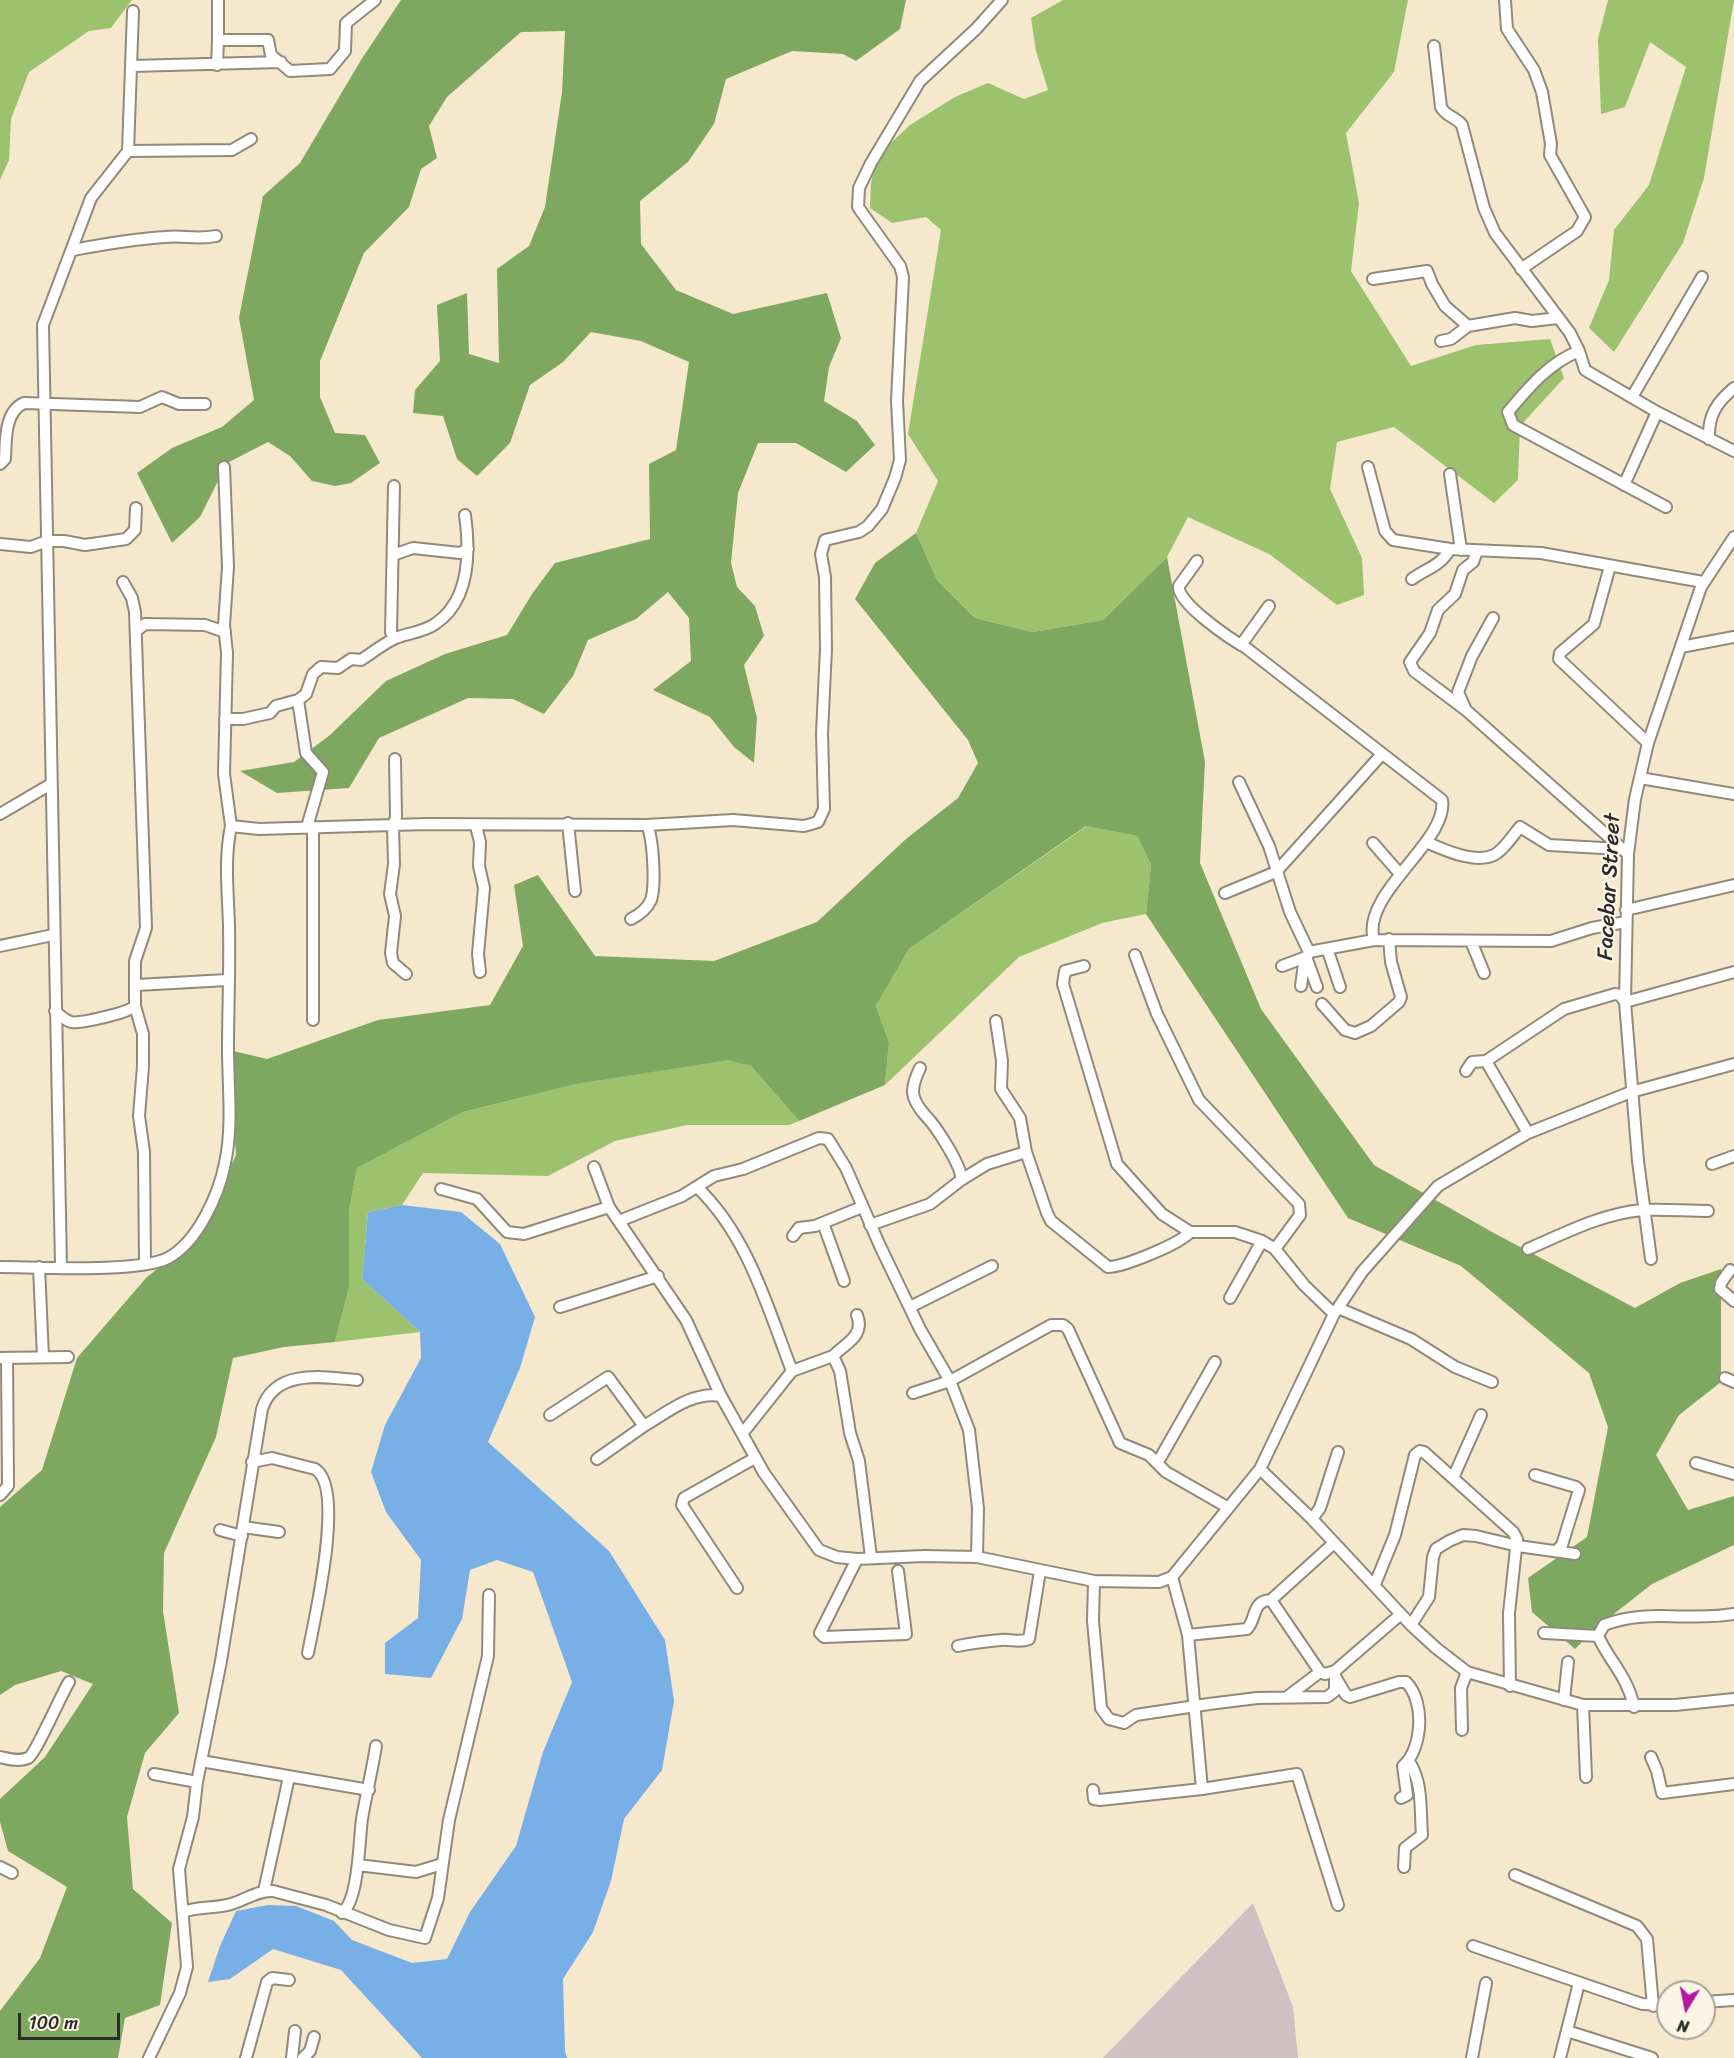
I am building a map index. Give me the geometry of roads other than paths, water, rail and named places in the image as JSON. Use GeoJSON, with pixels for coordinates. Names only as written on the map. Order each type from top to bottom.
{"type":"FeatureCollection","features":[{"type":"Feature","properties":{"kind":"street"},"geometry":{"type":"LineString","coordinates":[[217,65],[218,0]]}},
{"type":"Feature","properties":{"kind":"street"},"geometry":{"type":"LineString","coordinates":[[218,40],[268,40],[272,56],[290,71],[330,69],[345,51],[346,23],[375,0]]}},
{"type":"Feature","properties":{"kind":"street"},"geometry":{"type":"LineString","coordinates":[[231,826],[259,829],[568,824],[647,825],[733,820],[804,826],[818,822],[824,809],[822,733],[826,649],[825,577],[821,554],[825,540],[859,532],[882,509],[900,460],[897,401],[903,277],[900,266],[858,207],[860,188],[891,126],[920,81],[976,29],[1002,0]]}},
{"type":"Feature","properties":{"kind":"street"},"geometry":{"type":"LineString","coordinates":[[1505,0],[1507,28],[1534,69],[1542,92],[1551,144],[1550,155],[1586,217],[1577,231],[1521,269]]}},
{"type":"Feature","properties":{"kind":"street"},"geometry":{"type":"LineString","coordinates":[[61,1266],[43,325],[91,198],[128,151],[133,11]]}},
{"type":"Feature","properties":{"kind":"street"},"geometry":{"type":"LineString","coordinates":[[1434,46],[1441,106],[1443,112],[1458,120],[1462,125],[1484,208],[1495,233],[1558,318],[1579,351],[1585,370],[1657,412],[1734,451]]}},
{"type":"Feature","properties":{"kind":"street"},"geometry":{"type":"LineString","coordinates":[[132,66],[281,62]]}},
{"type":"Feature","properties":{"kind":"street"},"geometry":{"type":"LineString","coordinates":[[128,151],[232,150],[251,139]]}},
{"type":"Feature","properties":{"kind":"street"},"geometry":{"type":"LineString","coordinates":[[73,249],[116,241],[169,236],[191,240],[216,236]]}},
{"type":"Feature","properties":{"kind":"street"},"geometry":{"type":"LineString","coordinates":[[1374,279],[1428,271],[1432,284],[1445,306],[1468,326]]}},
{"type":"Feature","properties":{"kind":"street"},"geometry":{"type":"LineString","coordinates":[[1632,397],[1702,277]]}},
{"type":"Feature","properties":{"kind":"street"},"geometry":{"type":"LineString","coordinates":[[1441,341],[1451,339],[1468,326],[1515,318],[1532,321],[1558,318]]}},
{"type":"Feature","properties":{"kind":"street"},"geometry":{"type":"LineString","coordinates":[[1579,351],[1558,361],[1544,373],[1508,412],[1509,418],[1513,425],[1666,507]]}},
{"type":"Feature","properties":{"kind":"street"},"geometry":{"type":"LineString","coordinates":[[1709,439],[1711,414],[1721,398],[1734,388]]}},
{"type":"Feature","properties":{"kind":"street"},"geometry":{"type":"LineString","coordinates":[[0,464],[5,459],[5,438],[16,408],[24,403],[140,407],[162,397],[179,404],[205,404]]}},
{"type":"Feature","properties":{"kind":"street"},"geometry":{"type":"LineString","coordinates":[[1624,485],[1657,412]]}},
{"type":"Feature","properties":{"kind":"street"},"geometry":{"type":"LineString","coordinates":[[0,1267],[145,1264],[168,1258],[197,1228],[215,1198],[226,1161],[229,1096],[229,927],[225,856],[231,826],[225,774],[225,632],[228,567],[224,467]]}},
{"type":"Feature","properties":{"kind":"street"},"geometry":{"type":"LineString","coordinates":[[1368,467],[1388,537],[1394,540],[1477,551],[1533,552],[1703,582]]}},
{"type":"Feature","properties":{"kind":"street"},"geometry":{"type":"LineString","coordinates":[[1450,474],[1456,549]]}},
{"type":"Feature","properties":{"kind":"street"},"geometry":{"type":"LineString","coordinates":[[394,486],[391,632],[394,639]]}},
{"type":"Feature","properties":{"kind":"street"},"geometry":{"type":"LineString","coordinates":[[0,544],[32,547],[47,541],[64,541],[81,546],[126,539],[135,530],[135,508]]}},
{"type":"Feature","properties":{"kind":"street"},"geometry":{"type":"LineString","coordinates":[[225,719],[243,719],[270,713],[276,706],[298,700],[306,694],[313,674],[321,667],[338,668],[351,659],[361,660],[394,639],[433,626],[447,613],[460,591],[468,549],[465,514]]}},
{"type":"Feature","properties":{"kind":"street","name":"Facebar Street"},"geometry":{"type":"LineString","coordinates":[[1651,1259],[1643,1210],[1631,1092],[1625,1002],[1624,851],[1648,743],[1703,582],[1734,537]]}},
{"type":"Feature","properties":{"kind":"street"},"geometry":{"type":"LineString","coordinates":[[393,555],[413,548],[460,553],[468,549]]}},
{"type":"Feature","properties":{"kind":"street"},"geometry":{"type":"LineString","coordinates":[[1412,579],[1425,570],[1435,567],[1456,549]]}},
{"type":"Feature","properties":{"kind":"street"},"geometry":{"type":"LineString","coordinates":[[1477,551],[1473,562],[1464,568],[1455,594],[1438,610],[1430,633],[1410,662],[1414,671],[1467,711],[1624,851]]}},
{"type":"Feature","properties":{"kind":"street"},"geometry":{"type":"LineString","coordinates":[[1197,561],[1179,586],[1181,597],[1230,639],[1241,645],[1442,800],[1441,812],[1426,842],[1400,874],[1378,907],[1371,925],[1374,940]]}},
{"type":"Feature","properties":{"kind":"street"},"geometry":{"type":"LineString","coordinates":[[1610,566],[1597,618],[1560,653],[1559,659],[1648,743]]}},
{"type":"Feature","properties":{"kind":"street"},"geometry":{"type":"LineString","coordinates":[[123,582],[132,598],[135,612],[147,928],[136,955],[135,1006],[143,1034],[139,1116],[144,1152],[145,1264]]}},
{"type":"Feature","properties":{"kind":"street"},"geometry":{"type":"LineString","coordinates":[[1241,645],[1269,606]]}},
{"type":"Feature","properties":{"kind":"street"},"geometry":{"type":"LineString","coordinates":[[135,612],[147,624]]}},
{"type":"Feature","properties":{"kind":"street"},"geometry":{"type":"LineString","coordinates":[[1467,711],[1458,692],[1493,618]]}},
{"type":"Feature","properties":{"kind":"street"},"geometry":{"type":"LineString","coordinates":[[136,630],[147,624],[205,625],[225,632]]}},
{"type":"Feature","properties":{"kind":"street"},"geometry":{"type":"LineString","coordinates":[[1681,646],[1734,637]]}},
{"type":"Feature","properties":{"kind":"street"},"geometry":{"type":"LineString","coordinates":[[298,700],[306,753],[323,772],[310,827],[313,1020]]}},
{"type":"Feature","properties":{"kind":"street"},"geometry":{"type":"LineString","coordinates":[[1225,893],[1276,872],[1382,754]]}},
{"type":"Feature","properties":{"kind":"street"},"geometry":{"type":"LineString","coordinates":[[395,759],[394,873],[390,894],[395,916],[391,953],[393,963],[406,974]]}},
{"type":"Feature","properties":{"kind":"street"},"geometry":{"type":"LineString","coordinates":[[1640,778],[1734,794]]}},
{"type":"Feature","properties":{"kind":"street"},"geometry":{"type":"LineString","coordinates":[[1239,782],[1269,846],[1317,987]]}},
{"type":"Feature","properties":{"kind":"street"},"geometry":{"type":"LineString","coordinates":[[0,814],[51,784]]}},
{"type":"Feature","properties":{"kind":"street"},"geometry":{"type":"LineString","coordinates":[[568,824],[575,891]]}},
{"type":"Feature","properties":{"kind":"street"},"geometry":{"type":"LineString","coordinates":[[631,919],[644,911],[652,894],[650,835],[647,825]]}},
{"type":"Feature","properties":{"kind":"street"},"geometry":{"type":"LineString","coordinates":[[476,826],[480,842],[479,866],[484,888],[478,954],[480,972]]}},
{"type":"Feature","properties":{"kind":"street"},"geometry":{"type":"LineString","coordinates":[[1426,842],[1446,851],[1487,856],[1499,851],[1520,827],[1549,845],[1624,851]]}},
{"type":"Feature","properties":{"kind":"street"},"geometry":{"type":"LineString","coordinates":[[1373,843],[1400,874]]}},
{"type":"Feature","properties":{"kind":"street"},"geometry":{"type":"LineString","coordinates":[[1626,910],[1734,885]]}},
{"type":"Feature","properties":{"kind":"street"},"geometry":{"type":"LineString","coordinates":[[1282,966],[1307,955],[1374,940],[1551,941],[1592,928],[1626,922]]}},
{"type":"Feature","properties":{"kind":"street"},"geometry":{"type":"LineString","coordinates":[[0,946],[53,935]]}},
{"type":"Feature","properties":{"kind":"street"},"geometry":{"type":"LineString","coordinates":[[1322,1004],[1345,1030],[1355,1033],[1371,1026],[1399,1002],[1401,997],[1391,963],[1389,939]]}},
{"type":"Feature","properties":{"kind":"street"},"geometry":{"type":"LineString","coordinates":[[1471,941],[1485,973]]}},
{"type":"Feature","properties":{"kind":"street"},"geometry":{"type":"LineString","coordinates":[[1328,951],[1340,987]]}},
{"type":"Feature","properties":{"kind":"street"},"geometry":{"type":"LineString","coordinates":[[1135,955],[1157,1014],[1199,1100],[1299,1204],[1300,1215],[1275,1249]]}},
{"type":"Feature","properties":{"kind":"street"},"geometry":{"type":"LineString","coordinates":[[1301,986],[1307,955]]}},
{"type":"Feature","properties":{"kind":"street"},"geometry":{"type":"LineString","coordinates":[[1084,966],[1065,971],[1063,984],[1117,1164],[1162,1214],[1190,1232],[1235,1232],[1262,1241],[1275,1249],[1304,1285],[1336,1311],[1412,1339],[1455,1367],[1492,1382]]}},
{"type":"Feature","properties":{"kind":"street"},"geometry":{"type":"LineString","coordinates":[[1466,1071],[1472,1062],[1486,1061],[1564,1009],[1615,994],[1620,995],[1625,1002],[1734,972]]}},
{"type":"Feature","properties":{"kind":"street"},"geometry":{"type":"LineString","coordinates":[[136,985],[228,981]]}},
{"type":"Feature","properties":{"kind":"street"},"geometry":{"type":"LineString","coordinates":[[55,1011],[63,1019],[79,1022],[93,1017],[120,1014],[135,1006]]}},
{"type":"Feature","properties":{"kind":"street"},"geometry":{"type":"LineString","coordinates":[[996,1021],[1002,1060],[1001,1089],[1020,1118],[1026,1152],[1051,1221],[1073,1236],[1104,1266],[1120,1265],[1186,1237],[1190,1232]]}},
{"type":"Feature","properties":{"kind":"street"},"geometry":{"type":"LineString","coordinates":[[1486,1061],[1528,1133]]}},
{"type":"Feature","properties":{"kind":"street"},"geometry":{"type":"LineString","coordinates":[[594,1167],[609,1207],[686,1320],[721,1396],[755,1458],[819,1550],[837,1557],[857,1559],[977,1557],[1094,1581],[1159,1582],[1172,1577],[1260,1469],[1336,1311],[1362,1272],[1438,1186],[1528,1133],[1631,1092],[1734,1064]]}},
{"type":"Feature","properties":{"kind":"street"},"geometry":{"type":"LineString","coordinates":[[920,1068],[913,1084],[914,1102],[964,1175]]}},
{"type":"Feature","properties":{"kind":"street"},"geometry":{"type":"LineString","coordinates":[[619,1221],[697,1187],[714,1176],[743,1169],[790,1148],[823,1138],[832,1145],[846,1168],[870,1225],[910,1307],[950,1381],[969,1430],[979,1519],[977,1557]]}},
{"type":"Feature","properties":{"kind":"street"},"geometry":{"type":"LineString","coordinates":[[870,1225],[930,1204],[964,1175],[993,1162],[1026,1152]]}},
{"type":"Feature","properties":{"kind":"street"},"geometry":{"type":"LineString","coordinates":[[1712,1164],[1734,1156]]}},
{"type":"Feature","properties":{"kind":"street"},"geometry":{"type":"LineString","coordinates":[[697,1187],[718,1210],[749,1259],[792,1371]]}},
{"type":"Feature","properties":{"kind":"street"},"geometry":{"type":"LineString","coordinates":[[441,1189],[477,1199],[507,1232],[524,1234],[609,1207]]}},
{"type":"Feature","properties":{"kind":"street"},"geometry":{"type":"LineString","coordinates":[[793,1236],[799,1228],[823,1223],[862,1207]]}},
{"type":"Feature","properties":{"kind":"street"},"geometry":{"type":"LineString","coordinates":[[1528,1249],[1582,1225],[1614,1215],[1643,1210],[1708,1211]]}},
{"type":"Feature","properties":{"kind":"street"},"geometry":{"type":"LineString","coordinates":[[823,1223],[844,1281]]}},
{"type":"Feature","properties":{"kind":"street"},"geometry":{"type":"LineString","coordinates":[[1230,1298],[1262,1241]]}},
{"type":"Feature","properties":{"kind":"street"},"geometry":{"type":"LineString","coordinates":[[910,1307],[992,1266]]}},
{"type":"Feature","properties":{"kind":"street"},"geometry":{"type":"LineString","coordinates":[[39,1267],[43,1357]]}},
{"type":"Feature","properties":{"kind":"street"},"geometry":{"type":"LineString","coordinates":[[1730,1270],[1720,1283],[1720,1289],[1734,1301]]}},
{"type":"Feature","properties":{"kind":"street"},"geometry":{"type":"LineString","coordinates":[[560,1307],[658,1276]]}},
{"type":"Feature","properties":{"kind":"street"},"geometry":{"type":"LineString","coordinates":[[742,1434],[792,1371],[833,1356],[856,1336],[860,1323],[857,1315]]}},
{"type":"Feature","properties":{"kind":"street"},"geometry":{"type":"LineString","coordinates":[[913,1393],[950,1381],[1051,1325],[1063,1325],[1068,1329],[1120,1443],[1149,1455],[1158,1461],[1166,1473],[1227,1507]]}},
{"type":"Feature","properties":{"kind":"street"},"geometry":{"type":"LineString","coordinates":[[833,1356],[840,1371],[850,1433],[859,1461],[871,1557]]}},
{"type":"Feature","properties":{"kind":"street"},"geometry":{"type":"LineString","coordinates":[[0,1496],[8,1486],[3,1359],[68,1357]]}},
{"type":"Feature","properties":{"kind":"street"},"geometry":{"type":"LineString","coordinates":[[1158,1461],[1215,1362]]}},
{"type":"Feature","properties":{"kind":"street"},"geometry":{"type":"LineString","coordinates":[[149,2058],[180,1993],[187,1967],[179,1869],[181,1856],[191,1831],[196,1782],[242,1532],[259,1418],[265,1400],[273,1389],[304,1377],[357,1380]]}},
{"type":"Feature","properties":{"kind":"street"},"geometry":{"type":"LineString","coordinates":[[550,1415],[608,1377],[644,1426]]}},
{"type":"Feature","properties":{"kind":"street"},"geometry":{"type":"LineString","coordinates":[[597,1459],[644,1426],[692,1398],[701,1395],[721,1396]]}},
{"type":"Feature","properties":{"kind":"street"},"geometry":{"type":"LineString","coordinates":[[1453,1478],[1481,1415]]}},
{"type":"Feature","properties":{"kind":"street"},"geometry":{"type":"LineString","coordinates":[[1375,1584],[1395,1535],[1415,1455],[1420,1451],[1424,1452],[1513,1533],[1518,1546],[1511,1589],[1508,1637],[1510,1686]]}},
{"type":"Feature","properties":{"kind":"street"},"geometry":{"type":"LineString","coordinates":[[1312,1519],[1320,1508],[1338,1452]]}},
{"type":"Feature","properties":{"kind":"street"},"geometry":{"type":"LineString","coordinates":[[252,1462],[272,1458],[315,1468],[320,1472],[327,1490],[324,1566],[308,1653]]}},
{"type":"Feature","properties":{"kind":"street"},"geometry":{"type":"LineString","coordinates":[[737,1588],[682,1505],[684,1498],[755,1458]]}},
{"type":"Feature","properties":{"kind":"street"},"geometry":{"type":"LineString","coordinates":[[1696,1463],[1734,1474]]}},
{"type":"Feature","properties":{"kind":"street"},"geometry":{"type":"LineString","coordinates":[[1260,1469],[1375,1584],[1411,1625],[1467,1672],[1583,1705],[1634,1707],[1734,1698]]}},
{"type":"Feature","properties":{"kind":"street"},"geometry":{"type":"LineString","coordinates":[[1535,1475],[1576,1487],[1579,1490],[1562,1545],[1556,1551]]}},
{"type":"Feature","properties":{"kind":"street"},"geometry":{"type":"LineString","coordinates":[[220,1530],[279,1532]]}},
{"type":"Feature","properties":{"kind":"street"},"geometry":{"type":"LineString","coordinates":[[1411,1625],[1429,1597],[1433,1557],[1436,1549],[1463,1535],[1575,1554]]}},
{"type":"Feature","properties":{"kind":"street"},"geometry":{"type":"LineString","coordinates":[[1188,1635],[1247,1629],[1254,1610],[1265,1600],[1271,1600],[1334,1543]]}},
{"type":"Feature","properties":{"kind":"street"},"geometry":{"type":"LineString","coordinates":[[857,1559],[820,1633],[824,1637],[906,1634],[898,1571]]}},
{"type":"Feature","properties":{"kind":"street"},"geometry":{"type":"LineString","coordinates":[[958,1646],[978,1642],[1004,1640],[1016,1642],[1029,1639],[1041,1571]]}},
{"type":"Feature","properties":{"kind":"street"},"geometry":{"type":"LineString","coordinates":[[1172,1577],[1188,1635],[1202,1790]]}},
{"type":"Feature","properties":{"kind":"street"},"geometry":{"type":"LineString","coordinates":[[1094,1581],[1095,1654],[1101,1708],[1110,1719],[1124,1723],[1136,1715],[1194,1706],[1257,1698],[1307,1699],[1332,1695],[1335,1674],[1401,1614]]}},
{"type":"Feature","properties":{"kind":"street"},"geometry":{"type":"LineString","coordinates":[[183,1912],[194,1907],[231,1904],[264,1891],[300,1897],[389,1930],[425,1938],[438,1898],[456,1784],[488,1656],[489,1595]]}},
{"type":"Feature","properties":{"kind":"street"},"geometry":{"type":"LineString","coordinates":[[1271,1600],[1320,1672],[1335,1674]]}},
{"type":"Feature","properties":{"kind":"street"},"geometry":{"type":"LineString","coordinates":[[1598,1636],[1604,1625],[1630,1617],[1666,1614],[1716,1617],[1734,1614]]}},
{"type":"Feature","properties":{"kind":"street"},"geometry":{"type":"LineString","coordinates":[[1498,1623],[1508,1637]]}},
{"type":"Feature","properties":{"kind":"street"},"geometry":{"type":"LineString","coordinates":[[1544,1633],[1598,1636]]}},
{"type":"Feature","properties":{"kind":"street"},"geometry":{"type":"LineString","coordinates":[[1598,1636],[1606,1654],[1629,1684],[1634,1707]]}},
{"type":"Feature","properties":{"kind":"street"},"geometry":{"type":"LineString","coordinates":[[1564,1700],[1568,1662]]}},
{"type":"Feature","properties":{"kind":"street"},"geometry":{"type":"LineString","coordinates":[[1287,1697],[1320,1672]]}},
{"type":"Feature","properties":{"kind":"street"},"geometry":{"type":"LineString","coordinates":[[1462,1731],[1461,1688],[1467,1672]]}},
{"type":"Feature","properties":{"kind":"street"},"geometry":{"type":"LineString","coordinates":[[1335,1674],[1346,1695],[1350,1697],[1399,1682],[1406,1682],[1410,1686],[1417,1703],[1417,1747],[1410,1763],[1403,1766],[1407,1795],[1401,1798]]}},
{"type":"Feature","properties":{"kind":"street"},"geometry":{"type":"LineString","coordinates":[[0,1757],[24,1759],[34,1754],[55,1704],[69,1682]]}},
{"type":"Feature","properties":{"kind":"street"},"geometry":{"type":"LineString","coordinates":[[1583,1705],[1586,1777]]}},
{"type":"Feature","properties":{"kind":"street"},"geometry":{"type":"LineString","coordinates":[[342,1913],[348,1906],[358,1865],[362,1823],[376,1746]]}},
{"type":"Feature","properties":{"kind":"street"},"geometry":{"type":"LineString","coordinates":[[1651,1757],[1658,1771],[1662,1793],[1734,1784]]}},
{"type":"Feature","properties":{"kind":"street"},"geometry":{"type":"LineString","coordinates":[[201,1761],[369,1790]]}},
{"type":"Feature","properties":{"kind":"street"},"geometry":{"type":"LineString","coordinates":[[1404,1867],[1405,1848],[1422,1835],[1419,1808],[1421,1792],[1415,1770],[1410,1763]]}},
{"type":"Feature","properties":{"kind":"street"},"geometry":{"type":"LineString","coordinates":[[154,1774],[196,1782]]}},
{"type":"Feature","properties":{"kind":"street"},"geometry":{"type":"LineString","coordinates":[[1093,1790],[1094,1799],[1100,1800],[1202,1790],[1297,1774],[1338,1905]]}},
{"type":"Feature","properties":{"kind":"street"},"geometry":{"type":"LineString","coordinates":[[264,1891],[290,1777]]}},
{"type":"Feature","properties":{"kind":"street"},"geometry":{"type":"LineString","coordinates":[[358,1865],[416,1872],[442,1864]]}},
{"type":"Feature","properties":{"kind":"street"},"geometry":{"type":"LineString","coordinates":[[0,1867],[12,1873]]}},
{"type":"Feature","properties":{"kind":"street"},"geometry":{"type":"LineString","coordinates":[[1515,1875],[1637,1926],[1647,1939],[1653,2006]]}},
{"type":"Feature","properties":{"kind":"street"},"geometry":{"type":"LineString","coordinates":[[1473,1946],[1579,1983],[1656,2006]]}},
{"type":"Feature","properties":{"kind":"street"},"geometry":{"type":"LineString","coordinates":[[246,2058],[267,1982],[272,1978],[289,1980]]}},
{"type":"Feature","properties":{"kind":"street"},"geometry":{"type":"LineString","coordinates":[[1472,2058],[1486,1983]]}},
{"type":"Feature","properties":{"kind":"street"},"geometry":{"type":"LineString","coordinates":[[1560,2058],[1579,1983]]}},
{"type":"Feature","properties":{"kind":"street"},"geometry":{"type":"LineString","coordinates":[[1716,2001],[1734,2000]]}},
{"type":"Feature","properties":{"kind":"street"},"geometry":{"type":"LineString","coordinates":[[292,2058],[296,2031]]}},
{"type":"Feature","properties":{"kind":"street"},"geometry":{"type":"LineString","coordinates":[[1567,2031],[1652,2058]]}},
{"type":"Feature","properties":{"kind":"street"},"geometry":{"type":"LineString","coordinates":[[303,2058],[310,2051],[314,2037]]}},
{"type":"Feature","properties":{"kind":"water"},"geometry":{"type":"Polygon","coordinates":[[[402,1205],[461,1212],[500,1244],[535,1317],[520,1368],[488,1442],[609,1551],[665,1640],[674,1701],[662,1770],[624,1819],[611,1881],[593,1932],[563,1979],[567,2058],[422,2058],[341,1970],[273,1949],[230,1979],[208,1982],[220,1946],[236,1911],[268,1905],[296,1906],[334,1921],[352,1940],[412,1963],[447,1959],[470,1912],[516,1846],[543,1752],[572,1682],[533,1572],[497,1560],[470,1570],[462,1619],[431,1678],[385,1674],[385,1643],[418,1618],[421,1560],[386,1512],[371,1472],[385,1425],[421,1358],[420,1332],[362,1279],[368,1212],[402,1205]]]}}]}
